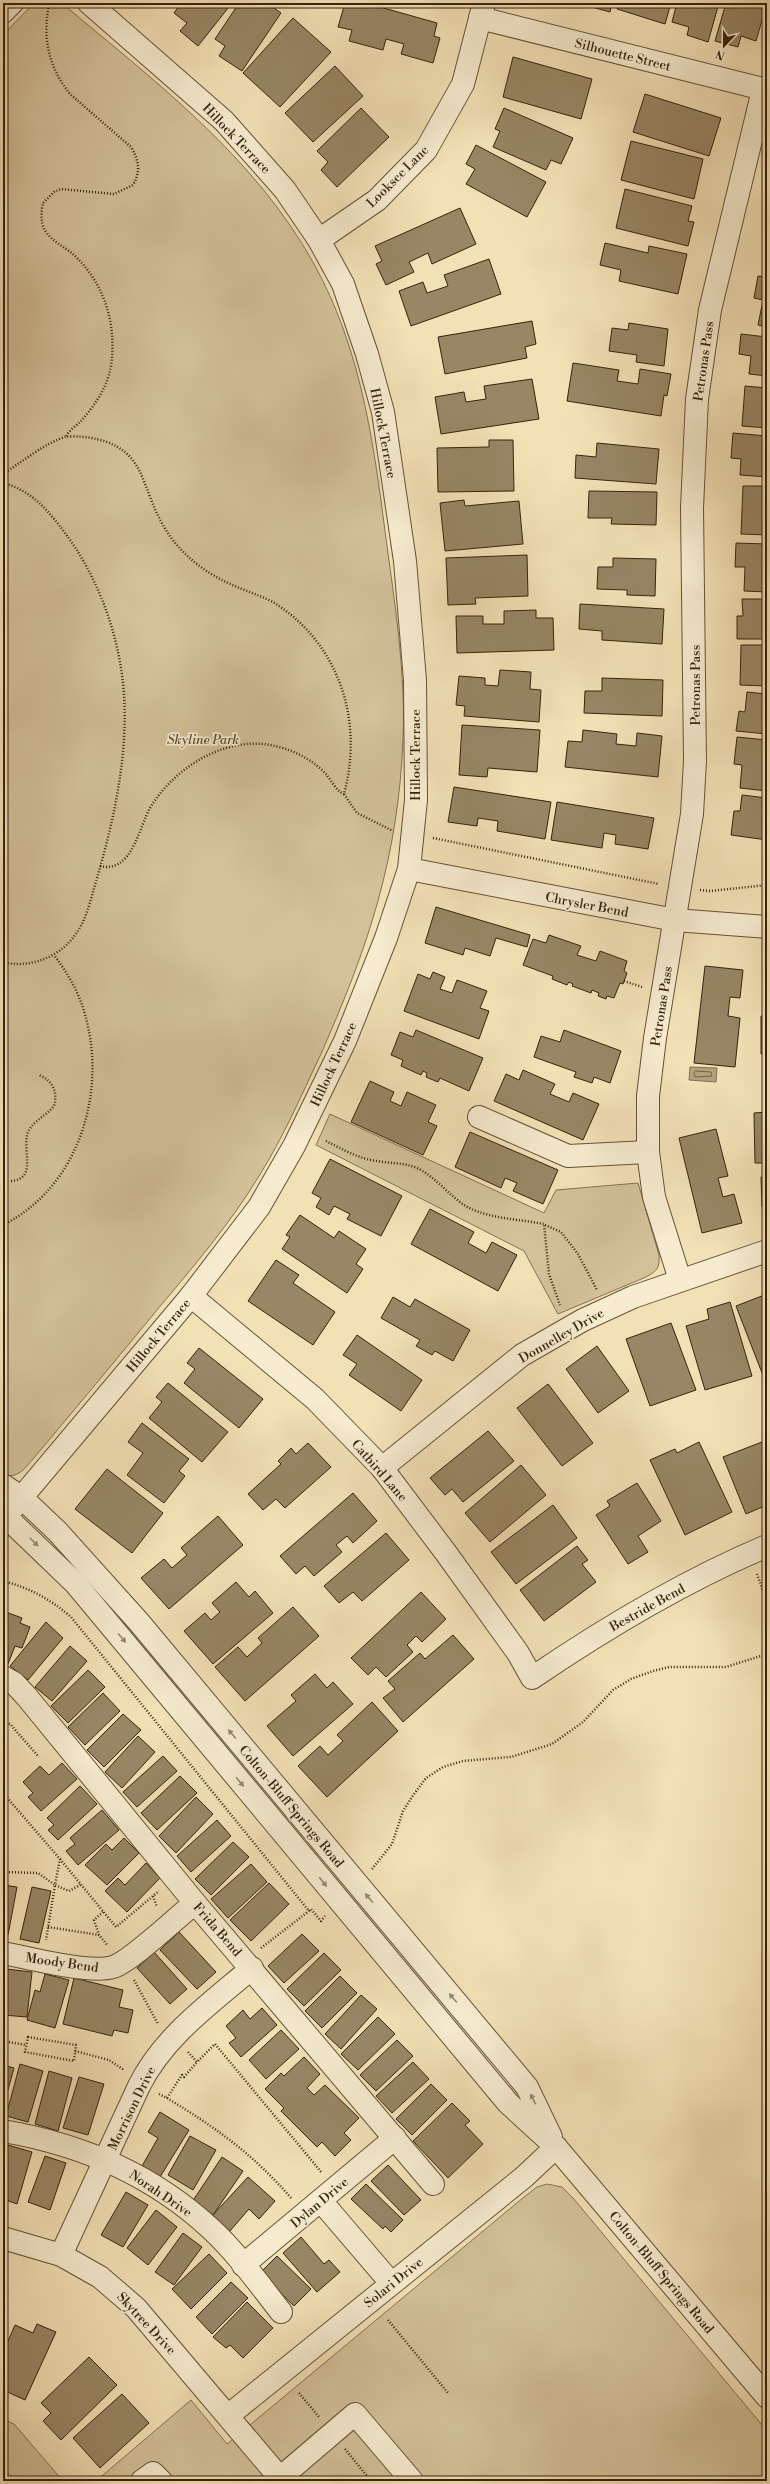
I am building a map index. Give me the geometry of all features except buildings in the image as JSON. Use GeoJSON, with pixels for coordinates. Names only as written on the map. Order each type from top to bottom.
{"type":"FeatureCollection","features":[{"type":"Feature","properties":{"kind":"street"},"geometry":{"type":"LineString","coordinates":[[3,12],[12,3]]}},
{"type":"Feature","properties":{"kind":"street","name":"Hillock Terrace"},"geometry":{"type":"LineString","coordinates":[[4,1515],[22,1498],[191,1296],[259,1207],[294,1146],[345,1041],[386,938],[409,870],[416,800],[415,680],[404,553],[383,412],[367,354],[343,284],[319,240],[286,190],[224,121],[89,3]]}},
{"type":"Feature","properties":{"kind":"street","name":"Looksee Lane"},"geometry":{"type":"LineString","coordinates":[[319,240],[377,200],[426,150],[463,84],[482,11]]}},
{"type":"Feature","properties":{"kind":"street","name":"Silhouette Street"},"geometry":{"type":"LineString","coordinates":[[482,11],[765,90]]}},
{"type":"Feature","properties":{"kind":"street","name":"Petronas Pass"},"geometry":{"type":"LineString","coordinates":[[680,1280],[654,1197],[648,1152],[648,1096],[692,814],[695,761],[692,508],[697,399],[710,310],[765,90]]}},
{"type":"Feature","properties":{"kind":"street","name":"Chrysler Bend"},"geometry":{"type":"LineString","coordinates":[[409,870],[675,920],[767,927]]}},
{"type":"Feature","properties":{"kind":"street"},"geometry":{"type":"LineString","coordinates":[[479,1117],[568,1156],[648,1152]]}},
{"type":"Feature","properties":{"kind":"street","name":"Donnelley Drive"},"geometry":{"type":"LineString","coordinates":[[382,1468],[522,1355],[583,1320],[633,1297],[767,1251]]}},
{"type":"Feature","properties":{"kind":"street","name":"Catbird Lane"},"geometry":{"type":"LineString","coordinates":[[191,1296],[315,1399],[382,1468],[446,1553],[518,1653],[532,1678]]}},
{"type":"Feature","properties":{"kind":"street","name":"Colton-Bluff Springs Road"},"geometry":{"type":"LineString","coordinates":[[3,1484],[22,1498],[57,1531],[138,1621],[522,2081],[556,2147]]}},
{"type":"Feature","properties":{"kind":"street","name":"Colton-Bluff Springs Road"},"geometry":{"type":"LineString","coordinates":[[4,1515],[74,1583],[121,1637],[508,2103],[556,2147],[767,2397]]}},
{"type":"Feature","properties":{"kind":"street","name":"Bestride Bend"},"geometry":{"type":"LineString","coordinates":[[532,1678],[644,1606],[730,1562],[767,1546]]}},
{"type":"Feature","properties":{"kind":"street","name":"Frida Bend"},"geometry":{"type":"LineString","coordinates":[[3,1677],[14,1683],[27,1697],[195,1903],[254,1960],[433,2184]]}},
{"type":"Feature","properties":{"kind":"street","name":"Moody Bend"},"geometry":{"type":"LineString","coordinates":[[3,1953],[94,1969],[114,1967],[129,1958],[195,1903]]}},
{"type":"Feature","properties":{"kind":"street","name":"Morrison Drive"},"geometry":{"type":"LineString","coordinates":[[61,2256],[139,2086],[152,2063],[184,2026],[254,1960]]}},
{"type":"Feature","properties":{"kind":"street","name":"Norah Drive"},"geometry":{"type":"LineString","coordinates":[[3,2131],[75,2148],[105,2160],[141,2178],[179,2203],[212,2229],[281,2312]]}},
{"type":"Feature","properties":{"kind":"street","name":"Dylan Drive"},"geometry":{"type":"LineString","coordinates":[[243,2265],[395,2138]]}},
{"type":"Feature","properties":{"kind":"street","name":"Solari Drive"},"geometry":{"type":"LineString","coordinates":[[229,2415],[524,2177],[556,2147]]}},
{"type":"Feature","properties":{"kind":"street"},"geometry":{"type":"LineString","coordinates":[[321,2201],[391,2283]]}},
{"type":"Feature","properties":{"kind":"street","name":"Skytree Drive"},"geometry":{"type":"LineString","coordinates":[[3,2238],[61,2256],[100,2277],[136,2308],[229,2415],[278,2479]]}},
{"type":"Feature","properties":{"kind":"street"},"geometry":{"type":"LineString","coordinates":[[278,2479],[355,2414],[412,2481]]}},
{"type":"Feature","properties":{"kind":"street"},"geometry":{"type":"LineString","coordinates":[[142,2481],[153,2473],[160,2481]]}},
{"type":"Feature","properties":{"kind":"path"},"geometry":{"type":"LineString","coordinates":[[3,474],[66,437],[90,411],[106,381],[110,368],[112,334],[106,305],[90,274],[73,254],[45,232],[42,224],[43,202],[54,192],[61,189],[114,194],[133,185],[139,168],[137,157],[131,147],[70,94],[62,84],[54,69],[47,44],[45,31],[49,5]]}},
{"type":"Feature","properties":{"kind":"path"},"geometry":{"type":"LineString","coordinates":[[66,437],[92,438],[107,442],[126,453],[140,469],[151,500],[165,529],[188,557],[215,577],[272,602],[297,620],[316,640],[339,679],[349,714],[351,750],[344,794]]}},
{"type":"Feature","properties":{"kind":"path"},"geometry":{"type":"LineString","coordinates":[[3,483],[25,492],[38,500],[76,548],[102,599],[118,652],[124,701],[124,741],[116,797],[100,866],[81,926],[70,941],[54,955],[22,964],[3,962]]}},
{"type":"Feature","properties":{"kind":"path"},"geometry":{"type":"LineString","coordinates":[[100,866],[116,864],[129,852],[135,844],[150,808],[173,780],[198,760],[224,749],[236,746],[263,744],[294,752],[315,764],[344,794],[357,813],[387,830]]}},
{"type":"Feature","properties":{"kind":"path"},"geometry":{"type":"LineString","coordinates":[[431,837],[661,884]]}},
{"type":"Feature","properties":{"kind":"path"},"geometry":{"type":"LineString","coordinates":[[697,890],[710,891],[767,885]]}},
{"type":"Feature","properties":{"kind":"path"},"geometry":{"type":"LineString","coordinates":[[3,1225],[34,1205],[62,1172],[82,1135],[88,1110],[92,1070],[88,1025],[75,988],[54,955]]}},
{"type":"Feature","properties":{"kind":"path"},"geometry":{"type":"LineString","coordinates":[[624,981],[646,989]]}},
{"type":"Feature","properties":{"kind":"path"},"geometry":{"type":"LineString","coordinates":[[11,1182],[18,1181],[26,1174],[28,1163],[25,1145],[29,1131],[36,1121],[51,1110],[56,1099],[54,1087],[49,1081],[39,1075]]}},
{"type":"Feature","properties":{"kind":"path"},"geometry":{"type":"LineString","coordinates":[[326,1141],[349,1153],[376,1161],[402,1163],[419,1169],[437,1181],[465,1205],[487,1214],[544,1224],[561,1232],[578,1254],[597,1290]]}},
{"type":"Feature","properties":{"kind":"path"},"geometry":{"type":"LineString","coordinates":[[544,1224],[549,1274],[560,1305]]}},
{"type":"Feature","properties":{"kind":"path"},"geometry":{"type":"LineString","coordinates":[[755,1568],[764,1594],[767,1612]]}},
{"type":"Feature","properties":{"kind":"path"},"geometry":{"type":"LineString","coordinates":[[3,1581],[21,1586],[41,1595],[71,1617],[309,1911],[311,1909],[318,1918]]}},
{"type":"Feature","properties":{"kind":"path"},"geometry":{"type":"LineString","coordinates":[[368,1872],[388,1852],[403,1811],[414,1794],[426,1778],[443,1767],[463,1761],[511,1757],[552,1744],[583,1722],[613,1690],[631,1679],[653,1671],[669,1667],[726,1667],[767,1654]]}},
{"type":"Feature","properties":{"kind":"path"},"geometry":{"type":"LineString","coordinates":[[3,1722],[10,1724],[39,1757]]}},
{"type":"Feature","properties":{"kind":"path"},"geometry":{"type":"LineString","coordinates":[[3,1792],[82,1884],[116,1927],[161,1888]]}},
{"type":"Feature","properties":{"kind":"path"},"geometry":{"type":"LineString","coordinates":[[46,1946],[60,1859]]}},
{"type":"Feature","properties":{"kind":"path"},"geometry":{"type":"LineString","coordinates":[[3,1872],[38,1873],[55,1885],[69,1891],[82,1884]]}},
{"type":"Feature","properties":{"kind":"path"},"geometry":{"type":"LineString","coordinates":[[254,1960],[309,1911]]}},
{"type":"Feature","properties":{"kind":"path"},"geometry":{"type":"LineString","coordinates":[[103,1912],[94,1920],[99,1935],[114,1952]]}},
{"type":"Feature","properties":{"kind":"path"},"geometry":{"type":"LineString","coordinates":[[48,1927],[99,1935]]}},
{"type":"Feature","properties":{"kind":"path"},"geometry":{"type":"LineString","coordinates":[[133,1978],[155,2021],[161,2029]]}},
{"type":"Feature","properties":{"kind":"path"},"geometry":{"type":"LineString","coordinates":[[28,2037],[76,2045],[75,2051],[74,2061],[25,2052],[28,2037]]}},
{"type":"Feature","properties":{"kind":"path"},"geometry":{"type":"LineString","coordinates":[[3,2041],[26,2045]]}},
{"type":"Feature","properties":{"kind":"path"},"geometry":{"type":"LineString","coordinates":[[167,2098],[182,2075],[184,2077],[215,2044],[325,2177]]}},
{"type":"Feature","properties":{"kind":"path"},"geometry":{"type":"LineString","coordinates":[[182,2046],[197,2062]]}},
{"type":"Feature","properties":{"kind":"path"},"geometry":{"type":"LineString","coordinates":[[75,2051],[109,2060],[129,2074]]}},
{"type":"Feature","properties":{"kind":"path"},"geometry":{"type":"LineString","coordinates":[[156,2092],[215,2127],[234,2142],[257,2162],[295,2202]]}},
{"type":"Feature","properties":{"kind":"path"},"geometry":{"type":"LineString","coordinates":[[388,2320],[448,2393]]}},
{"type":"Feature","properties":{"kind":"path"},"geometry":{"type":"LineString","coordinates":[[300,2393],[323,2422]]}},
{"type":"Feature","properties":{"kind":"path"},"geometry":{"type":"LineString","coordinates":[[340,2443],[371,2481]]}},
{"type":"Feature","properties":{"kind":"path"},"geometry":{"type":"LineString","coordinates":[[3,2470],[16,2481]]}},
{"type":"Feature","properties":{"kind":"green space","name":"Skyline Park"},"geometry":{"type":"Polygon","coordinates":[[[34,3],[61,3],[64,5],[134,63],[201,123],[233,155],[263,189],[290,225],[314,264],[330,295],[354,360],[375,462],[401,661],[403,688],[403,740],[395,824],[378,902],[353,978],[320,1056],[276,1147],[248,1194],[197,1261],[27,1466],[17,1474],[8,1475],[3,1474],[3,35],[34,3]]]}},
{"type":"Feature","properties":{"kind":"green space"},"geometry":{"type":"Polygon","coordinates":[[[330,1114],[544,1213],[556,1190],[638,1183],[659,1255],[657,1269],[646,1277],[558,1314],[524,1251],[316,1145],[330,1114]]]}},
{"type":"Feature","properties":{"kind":"green space"},"geometry":{"type":"Polygon","coordinates":[[[547,2184],[562,2187],[573,2198],[767,2431],[767,2481],[96,2481],[191,2400],[227,2444],[524,2197],[537,2187],[547,2184]]]}},
{"type":"Feature","properties":{"kind":"green space"},"geometry":{"type":"Polygon","coordinates":[[[3,2419],[14,2424],[63,2481],[3,2481],[3,2419]]]}},
{"type":"Feature","properties":{"kind":"water"},"geometry":{"type":"Polygon","coordinates":[[[690,1067],[717,1068],[716,1082],[689,1080],[690,1067]]]}}]}
